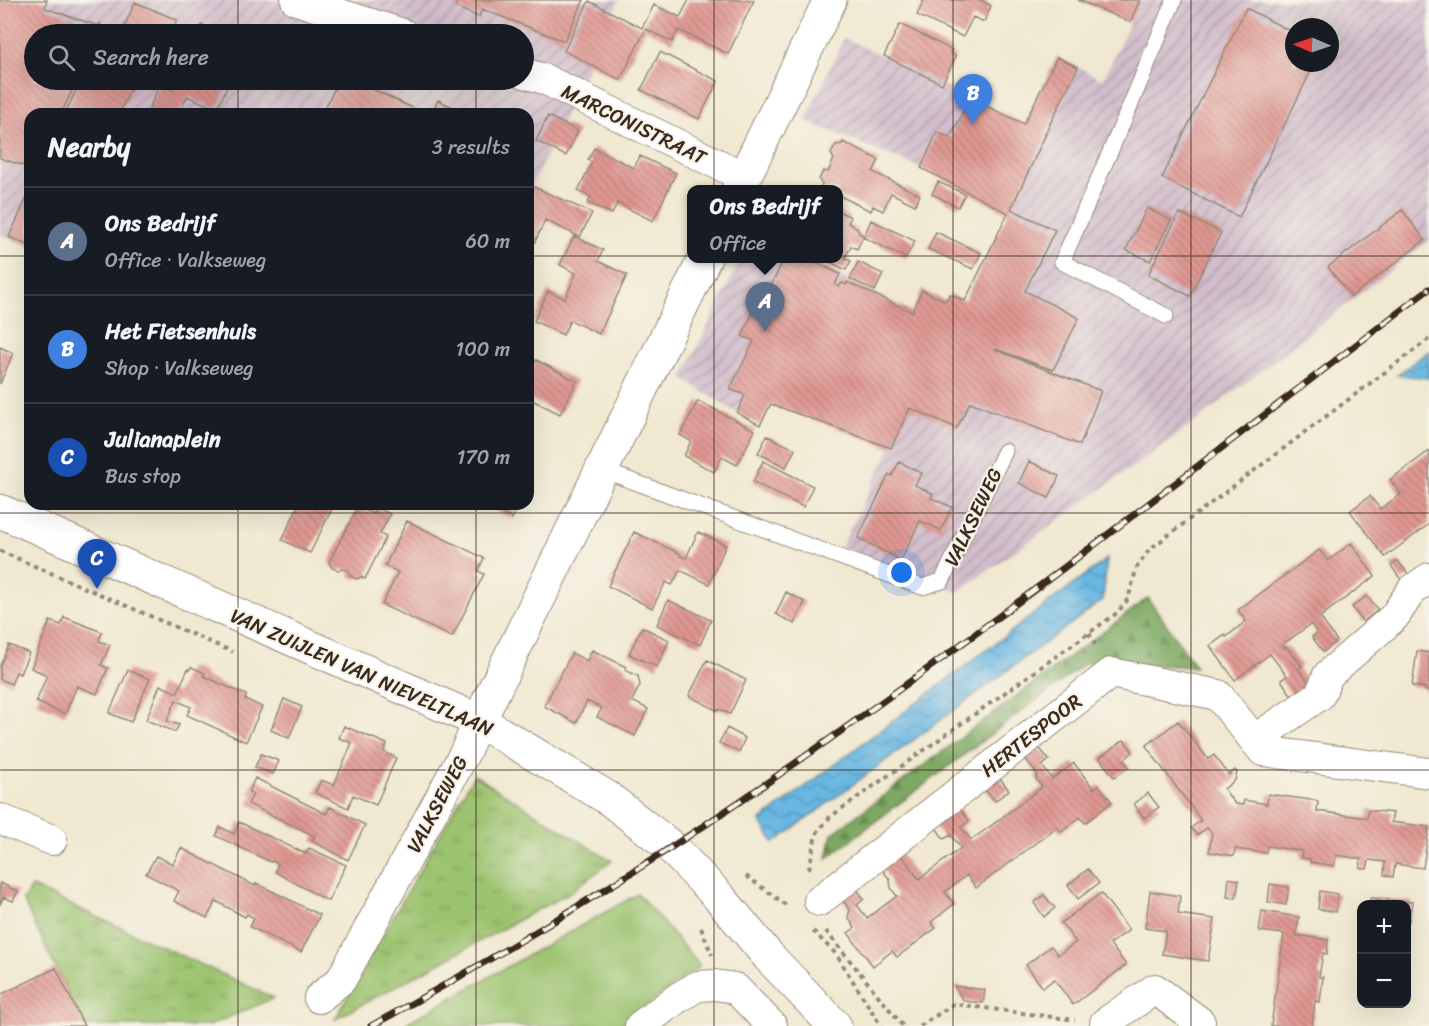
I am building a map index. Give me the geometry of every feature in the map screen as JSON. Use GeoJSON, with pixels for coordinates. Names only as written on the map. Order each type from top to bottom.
{"type":"FeatureCollection","features":[{"type":"Feature","properties":{"kind":"main road"},"geometry":{"type":"LineString","coordinates":[[741,183],[830,0]]}},
{"type":"Feature","properties":{"kind":"main road","name":"VALKSEWEG"},"geometry":{"type":"LineString","coordinates":[[479,721],[703,263]]}},
{"type":"Feature","properties":{"kind":"main road","name":"VAN ZUIJLEN VAN NIEVELTLAAN"},"geometry":{"type":"LineString","coordinates":[[0,511],[479,721],[608,798],[670,847],[720,898],[769,957],[835,1026]]}},
{"type":"Feature","properties":{"kind":"street"},"geometry":{"type":"LineString","coordinates":[[296,0],[372,24]]}},
{"type":"Feature","properties":{"kind":"street","name":"MARCONISTRAAT"},"geometry":{"type":"LineString","coordinates":[[534,76],[544,79],[741,183]]}},
{"type":"Feature","properties":{"kind":"street"},"geometry":{"type":"LineString","coordinates":[[1254,740],[1320,695],[1328,675],[1394,617],[1412,590],[1429,578]]}},
{"type":"Feature","properties":{"kind":"street","name":"HERTESPOOR"},"geometry":{"type":"LineString","coordinates":[[815,899],[1111,673],[1218,695],[1263,751],[1429,773]]}},
{"type":"Feature","properties":{"kind":"street","name":"VALKSEWEG"},"geometry":{"type":"LineString","coordinates":[[319,998],[341,980],[479,721]]}},
{"type":"Feature","properties":{"kind":"street"},"geometry":{"type":"LineString","coordinates":[[0,819],[52,840]]}},
{"type":"Feature","properties":{"kind":"street"},"geometry":{"type":"LineString","coordinates":[[640,1026],[698,986],[715,985],[735,987],[772,1026]]}},
{"type":"Feature","properties":{"kind":"street"},"geometry":{"type":"LineString","coordinates":[[1106,1025],[1155,989],[1200,1022],[1199,1026]]}},
{"type":"Feature","properties":{"kind":"lane"},"geometry":{"type":"LineString","coordinates":[[1166,316],[1062,262],[1174,0]]}},
{"type":"Feature","properties":{"kind":"lane","name":"VALKSEWEG"},"geometry":{"type":"LineString","coordinates":[[602,470],[922,587],[942,581],[1005,451]]}},
{"type":"Feature","properties":{"kind":"path"},"geometry":{"type":"LineString","coordinates":[[903,1026],[815,899],[816,834],[830,817],[1117,612],[1128,599],[1137,567],[1150,549],[1429,339]]}},
{"type":"Feature","properties":{"kind":"path","name":"VAN ZUIJLEN VAN NIEVELTLAAN"},"geometry":{"type":"LineString","coordinates":[[0,551],[238,654]]}},
{"type":"Feature","properties":{"kind":"path"},"geometry":{"type":"LineString","coordinates":[[701,927],[713,959],[715,985]]}},
{"type":"Feature","properties":{"kind":"path"},"geometry":{"type":"LineString","coordinates":[[812,930],[836,954],[881,1026]]}},
{"type":"Feature","properties":{"kind":"path"},"geometry":{"type":"LineString","coordinates":[[920,1026],[954,1004],[1106,1025]]}},
{"type":"Feature","properties":{"kind":"shaded area"},"geometry":{"type":"Polygon","coordinates":[[[0,0],[619,0],[534,181],[534,108],[24,108],[24,244],[0,234],[0,0]]]}},
{"type":"Feature","properties":{"kind":"shaded area"},"geometry":{"type":"Polygon","coordinates":[[[1140,0],[1429,0],[1429,240],[1191,425],[958,592],[841,547],[891,448],[771,404],[737,413],[682,378],[739,263],[814,263],[949,330],[1008,213],[921,168],[805,121],[844,38],[1046,134],[1078,67],[1103,80],[1140,0]]]}},
{"type":"Feature","properties":{"kind":"green space"},"geometry":{"type":"Polygon","coordinates":[[[1148,598],[1196,667],[1086,663],[827,858],[832,834],[1148,598]]]}},
{"type":"Feature","properties":{"kind":"green space"},"geometry":{"type":"Polygon","coordinates":[[[474,775],[612,861],[567,894],[335,1019],[474,775]]]}},
{"type":"Feature","properties":{"kind":"green space"},"geometry":{"type":"Polygon","coordinates":[[[32,887],[274,998],[208,1026],[84,1026],[23,900],[32,887]]]}},
{"type":"Feature","properties":{"kind":"green space"},"geometry":{"type":"Polygon","coordinates":[[[638,894],[700,966],[619,1026],[401,1026],[638,894]]]}},
{"type":"Feature","properties":{"kind":"water"},"geometry":{"type":"Polygon","coordinates":[[[1429,351],[1429,378],[1397,375],[1429,351]]]}},
{"type":"Feature","properties":{"kind":"water"},"geometry":{"type":"Polygon","coordinates":[[[1107,559],[1103,600],[774,843],[760,821],[1107,559]]]}},
{"type":"Feature","properties":{"kind":"building"},"geometry":{"type":"Polygon","coordinates":[[[0,0],[47,0],[45,8],[92,24],[24,24],[24,90],[72,90],[64,108],[24,108],[24,166],[0,158],[0,0]]]}},
{"type":"Feature","properties":{"kind":"building"},"geometry":{"type":"Polygon","coordinates":[[[458,0],[584,0],[564,41],[534,29],[534,24],[520,24],[482,9],[479,17],[455,7],[458,0]]]}},
{"type":"Feature","properties":{"kind":"building"},"geometry":{"type":"Polygon","coordinates":[[[689,0],[754,0],[728,54],[678,30],[672,42],[646,29],[620,80],[564,51],[589,1],[642,28],[654,5],[680,17],[689,0]]]}},
{"type":"Feature","properties":{"kind":"building"},"geometry":{"type":"Polygon","coordinates":[[[924,0],[981,0],[991,6],[984,22],[973,17],[963,37],[917,15],[924,0]]]}},
{"type":"Feature","properties":{"kind":"building"},"geometry":{"type":"Polygon","coordinates":[[[1078,0],[1140,0],[1130,22],[1078,0]]]}},
{"type":"Feature","properties":{"kind":"building"},"geometry":{"type":"Polygon","coordinates":[[[135,2],[177,20],[175,24],[125,24],[135,2]]]}},
{"type":"Feature","properties":{"kind":"building"},"geometry":{"type":"Polygon","coordinates":[[[1246,8],[1285,28],[1285,72],[1311,72],[1239,217],[1162,178],[1246,8]]]}},
{"type":"Feature","properties":{"kind":"building"},"geometry":{"type":"Polygon","coordinates":[[[900,24],[952,50],[950,53],[956,56],[942,84],[884,56],[900,24]]]}},
{"type":"Feature","properties":{"kind":"building"},"geometry":{"type":"Polygon","coordinates":[[[660,52],[718,81],[699,119],[641,90],[660,52]]]}},
{"type":"Feature","properties":{"kind":"building"},"geometry":{"type":"Polygon","coordinates":[[[1057,57],[1078,67],[1011,209],[1055,230],[1025,291],[1079,318],[1053,370],[996,350],[1101,391],[1080,445],[970,402],[957,428],[910,408],[891,448],[771,404],[760,425],[737,413],[745,395],[730,389],[754,341],[742,336],[754,310],[758,312],[782,263],[817,263],[840,274],[835,285],[839,287],[842,283],[846,285],[847,282],[912,312],[922,290],[943,300],[946,300],[950,294],[965,301],[1008,213],[921,168],[937,132],[950,138],[970,98],[1024,124],[1057,57]]]}},
{"type":"Feature","properties":{"kind":"building"},"geometry":{"type":"Polygon","coordinates":[[[76,90],[130,90],[122,108],[68,108],[76,90]]]}},
{"type":"Feature","properties":{"kind":"building"},"geometry":{"type":"Polygon","coordinates":[[[157,90],[226,90],[217,108],[187,96],[182,108],[150,108],[157,90]]]}},
{"type":"Feature","properties":{"kind":"building"},"geometry":{"type":"Polygon","coordinates":[[[334,90],[375,90],[412,108],[325,108],[334,90]]]}},
{"type":"Feature","properties":{"kind":"building"},"geometry":{"type":"Polygon","coordinates":[[[438,100],[455,108],[434,108],[438,100]]]}},
{"type":"Feature","properties":{"kind":"building"},"geometry":{"type":"Polygon","coordinates":[[[548,116],[578,131],[566,156],[536,141],[548,116]]]}},
{"type":"Feature","properties":{"kind":"building"},"geometry":{"type":"Polygon","coordinates":[[[843,142],[879,160],[873,172],[920,195],[915,205],[891,193],[883,211],[873,206],[871,211],[843,197],[843,185],[822,185],[819,180],[823,171],[828,172],[834,159],[831,154],[836,145],[843,142]]]}},
{"type":"Feature","properties":{"kind":"building"},"geometry":{"type":"Polygon","coordinates":[[[594,148],[634,168],[640,156],[676,173],[653,221],[617,203],[612,214],[588,203],[591,197],[578,191],[592,162],[588,160],[594,148]]]}},
{"type":"Feature","properties":{"kind":"building"},"geometry":{"type":"Polygon","coordinates":[[[938,182],[965,194],[958,207],[932,194],[938,182]]]}},
{"type":"Feature","properties":{"kind":"building"},"geometry":{"type":"Polygon","coordinates":[[[534,187],[592,213],[580,237],[545,220],[534,244],[534,187]]]}},
{"type":"Feature","properties":{"kind":"building"},"geometry":{"type":"Polygon","coordinates":[[[24,204],[24,243],[9,237],[24,204]]]}},
{"type":"Feature","properties":{"kind":"building"},"geometry":{"type":"Polygon","coordinates":[[[1147,208],[1171,220],[1150,261],[1126,250],[1147,208]]]}},
{"type":"Feature","properties":{"kind":"building"},"geometry":{"type":"Polygon","coordinates":[[[1402,210],[1425,240],[1351,297],[1328,267],[1402,210]]]}},
{"type":"Feature","properties":{"kind":"building"},"geometry":{"type":"Polygon","coordinates":[[[843,213],[851,217],[848,223],[864,236],[871,220],[915,241],[906,258],[863,237],[857,249],[851,246],[845,258],[851,261],[846,270],[832,263],[843,263],[843,213]]]}},
{"type":"Feature","properties":{"kind":"building"},"geometry":{"type":"Polygon","coordinates":[[[1179,213],[1221,232],[1190,296],[1148,275],[1179,213]]]}},
{"type":"Feature","properties":{"kind":"building"},"geometry":{"type":"Polygon","coordinates":[[[936,232],[981,253],[973,269],[928,249],[936,232]]]}},
{"type":"Feature","properties":{"kind":"building"},"geometry":{"type":"Polygon","coordinates":[[[574,236],[603,250],[598,261],[627,275],[599,334],[570,320],[563,335],[534,321],[548,291],[565,299],[576,273],[560,265],[574,236]]]}},
{"type":"Feature","properties":{"kind":"building"},"geometry":{"type":"Polygon","coordinates":[[[858,262],[883,274],[875,291],[850,279],[858,262]]]}},
{"type":"Feature","properties":{"kind":"building"},"geometry":{"type":"Polygon","coordinates":[[[0,347],[13,353],[0,384],[0,347]]]}},
{"type":"Feature","properties":{"kind":"building"},"geometry":{"type":"Polygon","coordinates":[[[536,360],[577,381],[560,414],[534,401],[534,364],[536,360]]]}},
{"type":"Feature","properties":{"kind":"building"},"geometry":{"type":"Polygon","coordinates":[[[698,401],[755,430],[737,465],[722,457],[714,472],[684,456],[691,441],[680,435],[698,401]]]}},
{"type":"Feature","properties":{"kind":"building"},"geometry":{"type":"Polygon","coordinates":[[[767,436],[795,449],[786,467],[758,453],[767,436]]]}},
{"type":"Feature","properties":{"kind":"building"},"geometry":{"type":"Polygon","coordinates":[[[1429,451],[1429,524],[1385,557],[1350,511],[1370,496],[1380,509],[1401,494],[1390,480],[1429,451]]]}},
{"type":"Feature","properties":{"kind":"building"},"geometry":{"type":"Polygon","coordinates":[[[763,461],[813,486],[803,507],[753,482],[763,461]]]}},
{"type":"Feature","properties":{"kind":"building"},"geometry":{"type":"Polygon","coordinates":[[[1029,461],[1059,476],[1049,498],[1019,483],[1029,461]]]}},
{"type":"Feature","properties":{"kind":"building"},"geometry":{"type":"Polygon","coordinates":[[[899,462],[922,473],[915,485],[933,494],[931,498],[952,507],[941,530],[920,521],[901,560],[858,538],[889,474],[892,476],[899,462]]]}},
{"type":"Feature","properties":{"kind":"building"},"geometry":{"type":"Polygon","coordinates":[[[296,510],[332,510],[310,553],[282,540],[296,510]]]}},
{"type":"Feature","properties":{"kind":"building"},"geometry":{"type":"Polygon","coordinates":[[[356,510],[364,510],[373,514],[375,510],[382,510],[390,514],[380,534],[386,537],[365,579],[361,577],[356,579],[350,576],[349,571],[332,568],[329,562],[356,510]]]}},
{"type":"Feature","properties":{"kind":"building"},"geometry":{"type":"Polygon","coordinates":[[[494,510],[516,510],[512,519],[494,510]]]}},
{"type":"Feature","properties":{"kind":"building"},"geometry":{"type":"Polygon","coordinates":[[[407,521],[484,558],[478,571],[484,574],[452,637],[382,605],[398,572],[385,566],[407,521]]]}},
{"type":"Feature","properties":{"kind":"building"},"geometry":{"type":"Polygon","coordinates":[[[634,532],[686,558],[698,532],[726,545],[709,584],[680,570],[672,585],[666,582],[652,608],[608,586],[634,532]]]}},
{"type":"Feature","properties":{"kind":"building"},"geometry":{"type":"Polygon","coordinates":[[[1351,543],[1375,576],[1320,617],[1337,641],[1323,652],[1312,637],[1317,633],[1311,624],[1282,645],[1284,648],[1286,646],[1302,666],[1298,669],[1309,683],[1292,696],[1281,680],[1287,676],[1270,654],[1235,680],[1210,646],[1246,621],[1238,610],[1319,550],[1328,561],[1351,543]]]}},
{"type":"Feature","properties":{"kind":"building"},"geometry":{"type":"Polygon","coordinates":[[[1398,561],[1409,575],[1402,581],[1391,566],[1398,561]]]}},
{"type":"Feature","properties":{"kind":"building"},"geometry":{"type":"Polygon","coordinates":[[[786,592],[805,602],[794,624],[776,614],[786,592]]]}},
{"type":"Feature","properties":{"kind":"building"},"geometry":{"type":"Polygon","coordinates":[[[1367,596],[1378,610],[1363,622],[1352,607],[1367,596]]]}},
{"type":"Feature","properties":{"kind":"building"},"geometry":{"type":"Polygon","coordinates":[[[668,600],[711,620],[700,645],[657,625],[668,600]]]}},
{"type":"Feature","properties":{"kind":"building"},"geometry":{"type":"Polygon","coordinates":[[[64,617],[102,632],[99,641],[110,645],[101,665],[108,668],[97,694],[77,686],[65,714],[36,702],[47,675],[31,668],[50,621],[61,625],[64,617]]]}},
{"type":"Feature","properties":{"kind":"building"},"geometry":{"type":"Polygon","coordinates":[[[642,627],[669,640],[657,667],[629,654],[642,627]]]}},
{"type":"Feature","properties":{"kind":"building"},"geometry":{"type":"Polygon","coordinates":[[[9,645],[29,653],[20,674],[16,672],[11,684],[0,679],[0,666],[9,645]]]}},
{"type":"Feature","properties":{"kind":"building"},"geometry":{"type":"Polygon","coordinates":[[[592,650],[626,667],[625,670],[638,676],[640,685],[632,701],[648,709],[635,736],[597,717],[602,708],[587,701],[576,723],[544,706],[572,653],[587,661],[592,650]]]}},
{"type":"Feature","properties":{"kind":"building"},"geometry":{"type":"Polygon","coordinates":[[[1417,651],[1429,653],[1429,691],[1412,686],[1417,651]]]}},
{"type":"Feature","properties":{"kind":"building"},"geometry":{"type":"Polygon","coordinates":[[[707,660],[746,680],[730,714],[719,709],[718,711],[689,696],[707,660]]]}},
{"type":"Feature","properties":{"kind":"building"},"geometry":{"type":"Polygon","coordinates":[[[191,667],[205,673],[203,676],[246,695],[245,699],[262,707],[246,742],[187,715],[191,707],[176,700],[167,721],[179,725],[175,732],[146,720],[160,685],[177,693],[191,667]]]}},
{"type":"Feature","properties":{"kind":"building"},"geometry":{"type":"Polygon","coordinates":[[[128,670],[150,679],[131,722],[109,713],[128,670]]]}},
{"type":"Feature","properties":{"kind":"building"},"geometry":{"type":"Polygon","coordinates":[[[284,699],[302,707],[289,738],[271,730],[284,699]]]}},
{"type":"Feature","properties":{"kind":"building"},"geometry":{"type":"Polygon","coordinates":[[[1178,721],[1208,759],[1214,755],[1229,775],[1235,770],[1237,772],[1235,780],[1224,789],[1235,804],[1243,805],[1244,800],[1267,804],[1268,794],[1318,801],[1317,811],[1367,818],[1368,810],[1393,813],[1391,822],[1429,827],[1423,868],[1395,864],[1393,877],[1384,875],[1385,862],[1369,860],[1367,869],[1360,868],[1361,859],[1336,855],[1334,866],[1301,858],[1302,851],[1267,846],[1266,853],[1235,849],[1234,856],[1209,852],[1212,833],[1207,828],[1197,835],[1191,828],[1201,820],[1146,746],[1178,721]]]}},
{"type":"Feature","properties":{"kind":"building"},"geometry":{"type":"Polygon","coordinates":[[[344,726],[387,744],[384,752],[396,758],[376,805],[353,795],[348,808],[315,793],[321,780],[334,785],[352,743],[339,738],[344,726]]]}},
{"type":"Feature","properties":{"kind":"building"},"geometry":{"type":"Polygon","coordinates":[[[727,728],[745,738],[739,752],[719,743],[727,728]]]}},
{"type":"Feature","properties":{"kind":"building"},"geometry":{"type":"Polygon","coordinates":[[[1124,740],[1133,752],[1124,760],[1129,767],[1114,777],[1099,758],[1124,740]]]}},
{"type":"Feature","properties":{"kind":"building"},"geometry":{"type":"Polygon","coordinates":[[[1038,746],[1049,760],[1042,766],[1052,779],[1074,763],[1094,789],[1099,785],[1112,802],[1085,823],[1080,817],[1061,832],[1057,827],[976,888],[967,875],[945,892],[954,904],[931,922],[936,928],[897,957],[892,951],[873,966],[848,933],[855,928],[848,917],[850,910],[839,895],[853,884],[864,899],[857,905],[867,918],[897,896],[891,888],[890,880],[879,865],[898,851],[919,879],[961,848],[951,835],[944,839],[933,824],[958,806],[969,821],[961,827],[971,840],[992,825],[1042,787],[1036,779],[1037,774],[1024,757],[1038,746]]]}},
{"type":"Feature","properties":{"kind":"building"},"geometry":{"type":"Polygon","coordinates":[[[261,754],[279,761],[273,774],[255,767],[261,754]]]}},
{"type":"Feature","properties":{"kind":"building"},"geometry":{"type":"Polygon","coordinates":[[[998,776],[1009,790],[995,801],[983,787],[998,776]]]}},
{"type":"Feature","properties":{"kind":"building"},"geometry":{"type":"Polygon","coordinates":[[[255,778],[326,814],[330,807],[365,825],[348,860],[312,841],[315,836],[248,804],[253,794],[249,792],[255,778]]]}},
{"type":"Feature","properties":{"kind":"building"},"geometry":{"type":"Polygon","coordinates":[[[1148,793],[1159,807],[1144,818],[1134,804],[1148,793]]]}},
{"type":"Feature","properties":{"kind":"building"},"geometry":{"type":"Polygon","coordinates":[[[239,822],[306,854],[309,848],[346,865],[328,901],[275,872],[278,864],[216,836],[220,827],[234,834],[239,822]]]}},
{"type":"Feature","properties":{"kind":"building"},"geometry":{"type":"Polygon","coordinates":[[[181,848],[255,886],[256,883],[320,915],[301,952],[250,927],[254,918],[247,914],[245,917],[216,901],[207,918],[174,901],[179,891],[146,874],[156,856],[173,864],[181,848]]]}},
{"type":"Feature","properties":{"kind":"building"},"geometry":{"type":"Polygon","coordinates":[[[1088,869],[1099,883],[1078,899],[1068,885],[1088,869]]]}},
{"type":"Feature","properties":{"kind":"building"},"geometry":{"type":"Polygon","coordinates":[[[1229,878],[1239,880],[1236,898],[1227,897],[1229,878]]]}},
{"type":"Feature","properties":{"kind":"building"},"geometry":{"type":"Polygon","coordinates":[[[0,883],[18,891],[13,901],[3,897],[0,905],[0,883]]]}},
{"type":"Feature","properties":{"kind":"building"},"geometry":{"type":"Polygon","coordinates":[[[1270,884],[1289,887],[1286,905],[1268,902],[1270,884]]]}},
{"type":"Feature","properties":{"kind":"building"},"geometry":{"type":"Polygon","coordinates":[[[1150,891],[1180,896],[1178,914],[1215,919],[1208,961],[1162,954],[1166,931],[1145,928],[1150,891]]]}},
{"type":"Feature","properties":{"kind":"building"},"geometry":{"type":"Polygon","coordinates":[[[1320,891],[1338,894],[1336,912],[1318,909],[1320,891]]]}},
{"type":"Feature","properties":{"kind":"building"},"geometry":{"type":"Polygon","coordinates":[[[1101,893],[1129,930],[1110,944],[1126,965],[1073,1005],[1054,979],[1043,988],[1026,965],[1051,946],[1058,955],[1076,942],[1061,923],[1101,893]]]}},
{"type":"Feature","properties":{"kind":"building"},"geometry":{"type":"Polygon","coordinates":[[[1044,895],[1055,908],[1044,917],[1034,903],[1044,895]]]}},
{"type":"Feature","properties":{"kind":"building"},"geometry":{"type":"Polygon","coordinates":[[[1262,911],[1299,917],[1296,935],[1328,940],[1327,954],[1323,953],[1319,977],[1323,977],[1320,1002],[1315,1001],[1312,1026],[1271,1026],[1284,934],[1259,931],[1262,911]]]}},
{"type":"Feature","properties":{"kind":"building"},"geometry":{"type":"Polygon","coordinates":[[[56,968],[84,1026],[0,1026],[0,995],[56,968]]]}},
{"type":"Feature","properties":{"kind":"building"},"geometry":{"type":"Polygon","coordinates":[[[954,986],[985,990],[983,1003],[964,1001],[954,986]]]}},
{"type":"Feature","properties":{"kind":"railway"},"geometry":{"type":"LineString","coordinates":[[371,1026],[456,979],[582,904],[705,825],[798,761],[1071,563],[1429,289]]}},
{"type":"Feature","properties":{"kind":"place","name":"Het Fietsenhuis"},"geometry":{"type":"Point","coordinates":[973,124]}},
{"type":"Feature","properties":{"kind":"place","name":"Ons Bedrijf"},"geometry":{"type":"Point","coordinates":[765,332]}},
{"type":"Feature","properties":{"kind":"place","name":"Julianaplein"},"geometry":{"type":"Point","coordinates":[97,589]}}]}
